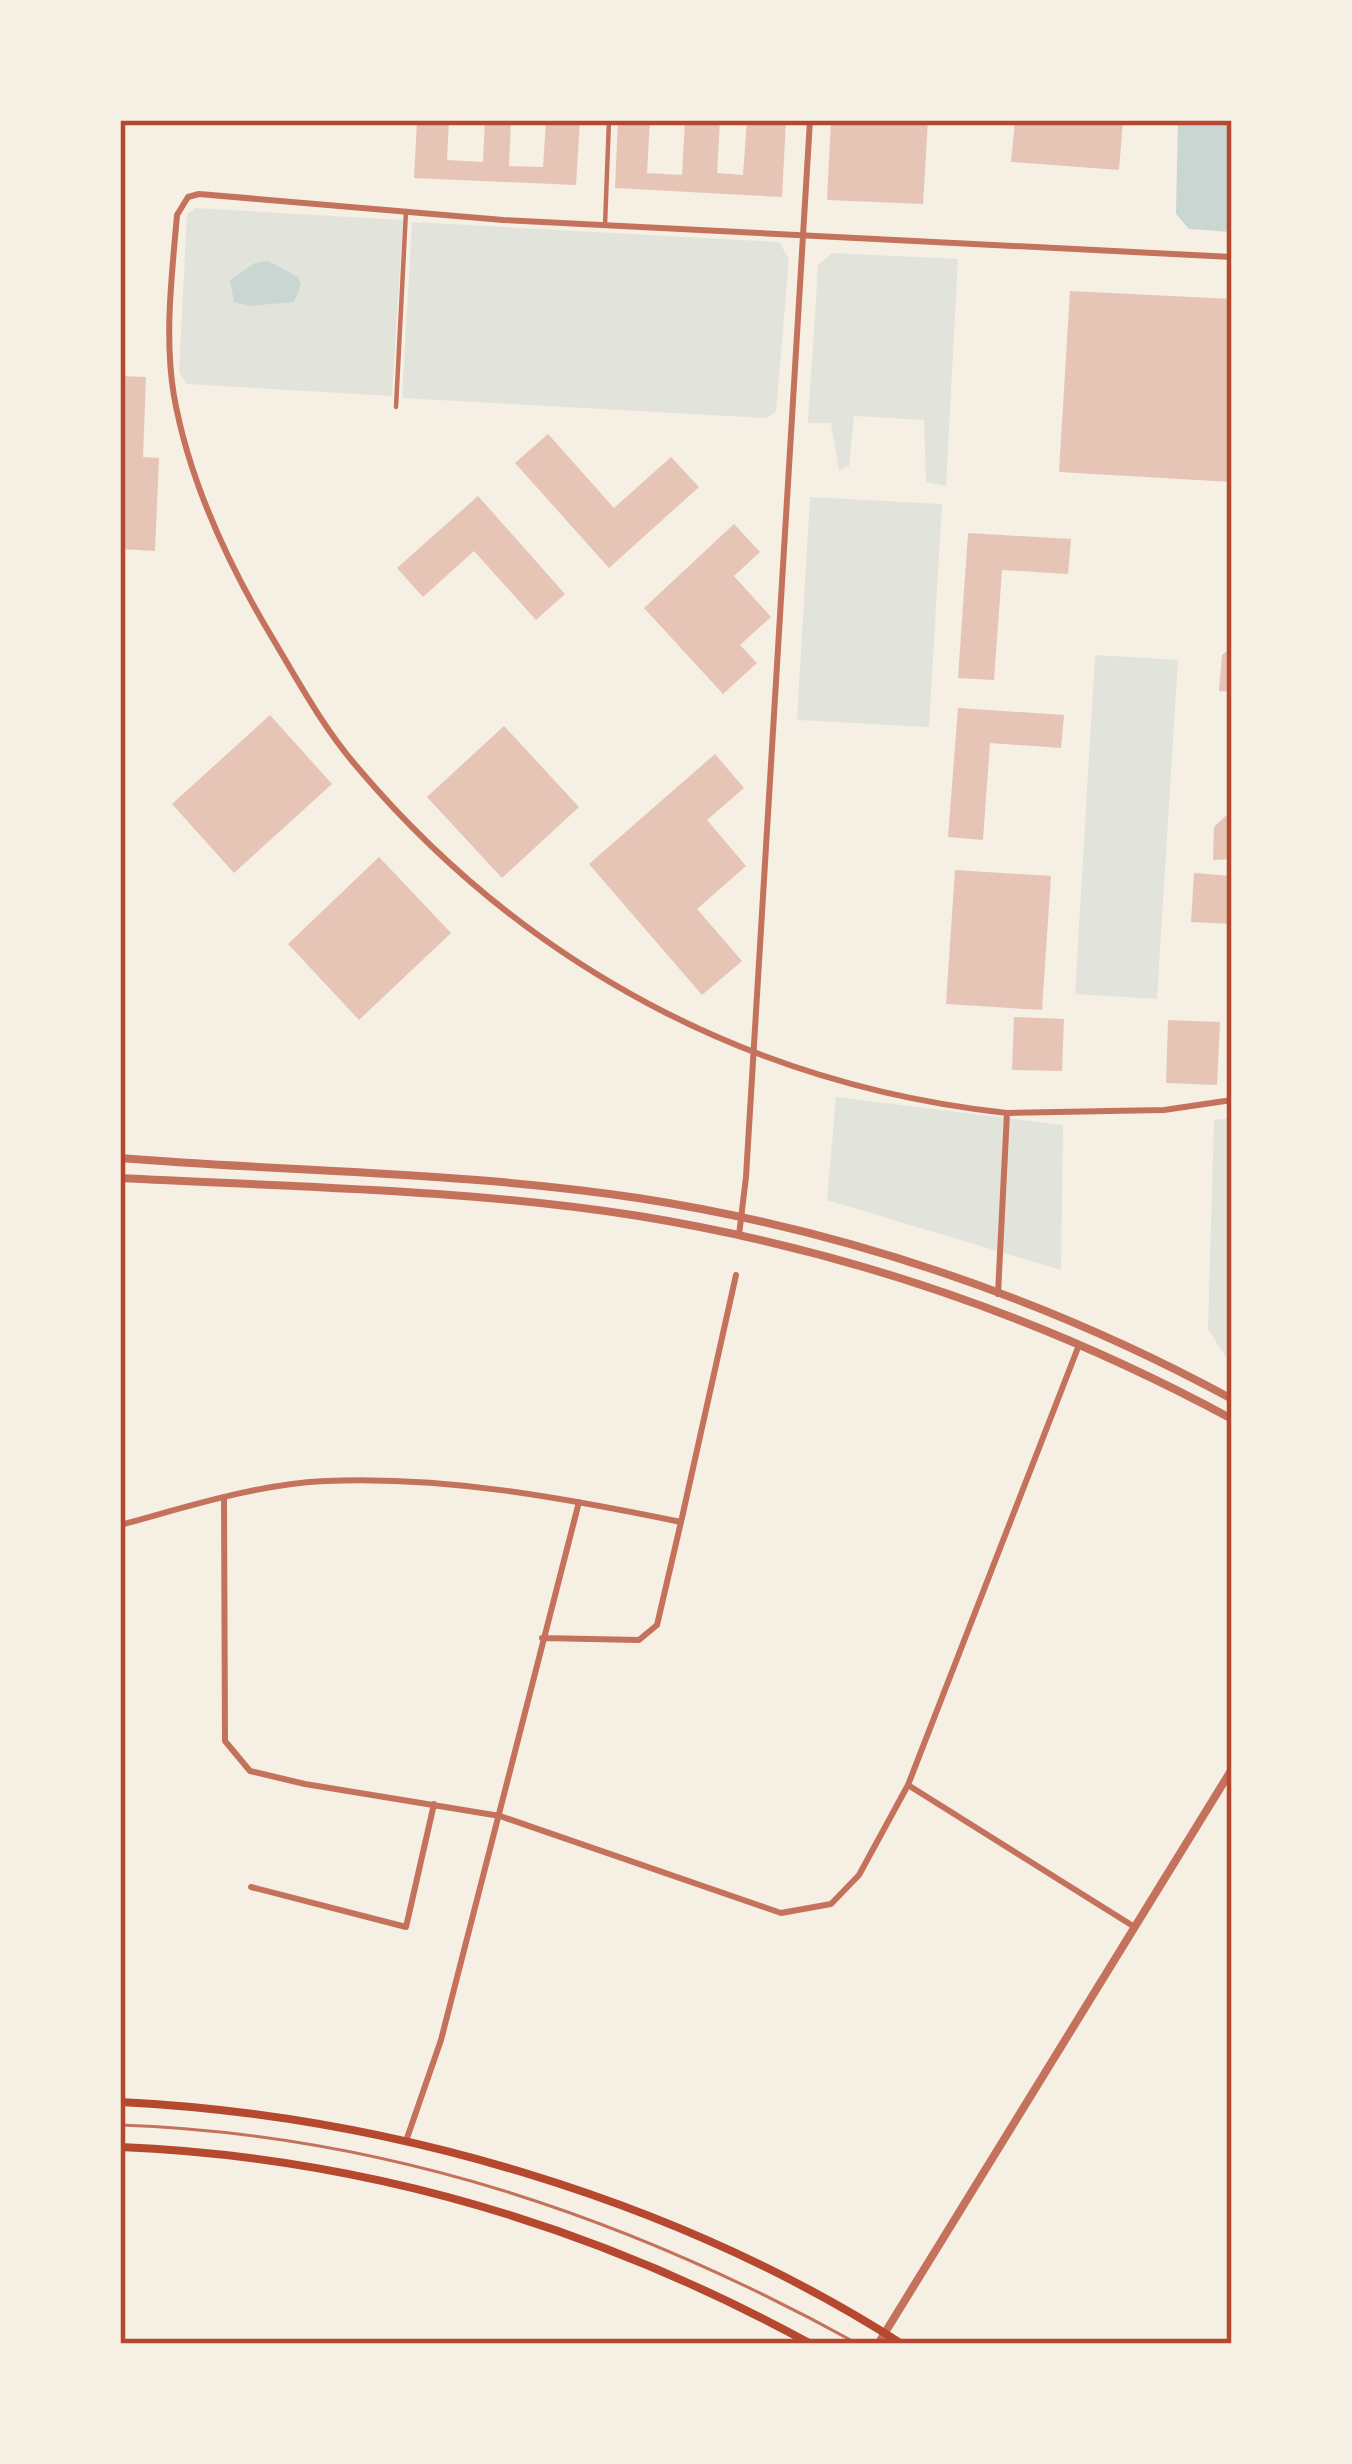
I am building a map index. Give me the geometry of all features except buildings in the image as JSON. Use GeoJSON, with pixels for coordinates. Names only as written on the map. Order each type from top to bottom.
{"type":"FeatureCollection","features":[{"type":"Feature","properties":{"kind":"main road"},"geometry":{"type":"LineString","coordinates":[[120,2102],[288,2119],[406,2141],[584,2191],[776,2275],[902,2344]]}},
{"type":"Feature","properties":{"kind":"main road"},"geometry":{"type":"LineString","coordinates":[[120,2147],[180,2149],[298,2164],[494,2208],[686,2279],[811,2344]]}},
{"type":"Feature","properties":{"kind":"street"},"geometry":{"type":"LineString","coordinates":[[605,225],[609,120]]}},
{"type":"Feature","properties":{"kind":"street"},"geometry":{"type":"LineString","coordinates":[[739,1235],[810,120]]}},
{"type":"Feature","properties":{"kind":"street"},"geometry":{"type":"LineString","coordinates":[[1232,257],[605,225],[199,194],[188,197],[177,214],[170,358],[185,447],[249,600],[303,691],[357,767],[469,885],[499,909],[614,987],[754,1052],[860,1086],[1007,1113],[1164,1110],[1232,1100]]}},
{"type":"Feature","properties":{"kind":"street"},"geometry":{"type":"LineString","coordinates":[[396,407],[406,212]]}},
{"type":"Feature","properties":{"kind":"street"},"geometry":{"type":"LineString","coordinates":[[998,1294],[1007,1113]]}},
{"type":"Feature","properties":{"kind":"street"},"geometry":{"type":"LineString","coordinates":[[120,1157],[560,1188],[741,1217],[866,1248],[998,1294],[1177,1369],[1232,1399]]}},
{"type":"Feature","properties":{"kind":"street"},"geometry":{"type":"LineString","coordinates":[[120,1178],[558,1206],[739,1235],[862,1265],[1079,1345],[1232,1419]]}},
{"type":"Feature","properties":{"kind":"street"},"geometry":{"type":"LineString","coordinates":[[542,1637],[639,1640],[657,1625],[736,1274]]}},
{"type":"Feature","properties":{"kind":"street"},"geometry":{"type":"LineString","coordinates":[[224,1498],[225,1741],[250,1771],[500,1816],[781,1912],[831,1904],[859,1875],[908,1785],[1079,1345]]}},
{"type":"Feature","properties":{"kind":"street"},"geometry":{"type":"LineString","coordinates":[[120,1525],[224,1498],[322,1481],[439,1482],[579,1501],[681,1522]]}},
{"type":"Feature","properties":{"kind":"street"},"geometry":{"type":"LineString","coordinates":[[406,2141],[441,2040],[579,1501]]}},
{"type":"Feature","properties":{"kind":"street"},"geometry":{"type":"LineString","coordinates":[[878,2344],[1232,1769]]}},
{"type":"Feature","properties":{"kind":"street"},"geometry":{"type":"LineString","coordinates":[[908,1785],[1133,1926]]}},
{"type":"Feature","properties":{"kind":"street"},"geometry":{"type":"LineString","coordinates":[[251,1887],[406,1928],[434,1804]]}},
{"type":"Feature","properties":{"kind":"lane"},"geometry":{"type":"LineString","coordinates":[[120,2125],[304,2144],[487,2184],[682,2254],[858,2344]]}},
{"type":"Feature","properties":{"kind":"shaded area"},"geometry":{"type":"Polygon","coordinates":[[[1178,120],[1232,120],[1232,232],[1189,229],[1176,214],[1178,120]]]}},
{"type":"Feature","properties":{"kind":"shaded area"},"geometry":{"type":"Polygon","coordinates":[[[195,208],[403,220],[392,396],[187,384],[179,372],[187,214],[195,208]]]}},
{"type":"Feature","properties":{"kind":"shaded area"},"geometry":{"type":"Polygon","coordinates":[[[412,222],[779,242],[789,259],[776,412],[766,418],[402,398],[412,222]]]}},
{"type":"Feature","properties":{"kind":"shaded area"},"geometry":{"type":"Polygon","coordinates":[[[832,253],[958,259],[946,486],[926,482],[924,420],[854,416],[849,466],[839,471],[831,423],[808,423],[818,265],[832,253]]]}},
{"type":"Feature","properties":{"kind":"shaded area"},"geometry":{"type":"Polygon","coordinates":[[[268,261],[298,277],[301,285],[294,302],[249,306],[234,302],[230,280],[255,263],[268,261]]]}},
{"type":"Feature","properties":{"kind":"shaded area"},"geometry":{"type":"Polygon","coordinates":[[[810,497],[942,504],[929,727],[797,720],[810,497]]]}},
{"type":"Feature","properties":{"kind":"shaded area"},"geometry":{"type":"Polygon","coordinates":[[[1095,655],[1178,660],[1157,999],[1075,994],[1095,655]]]}},
{"type":"Feature","properties":{"kind":"shaded area"},"geometry":{"type":"Polygon","coordinates":[[[836,1097],[1063,1125],[1061,1270],[827,1200],[836,1097]]]}},
{"type":"Feature","properties":{"kind":"shaded area"},"geometry":{"type":"Polygon","coordinates":[[[1232,1118],[1232,1367],[1208,1329],[1214,1120],[1232,1118]]]}}]}
